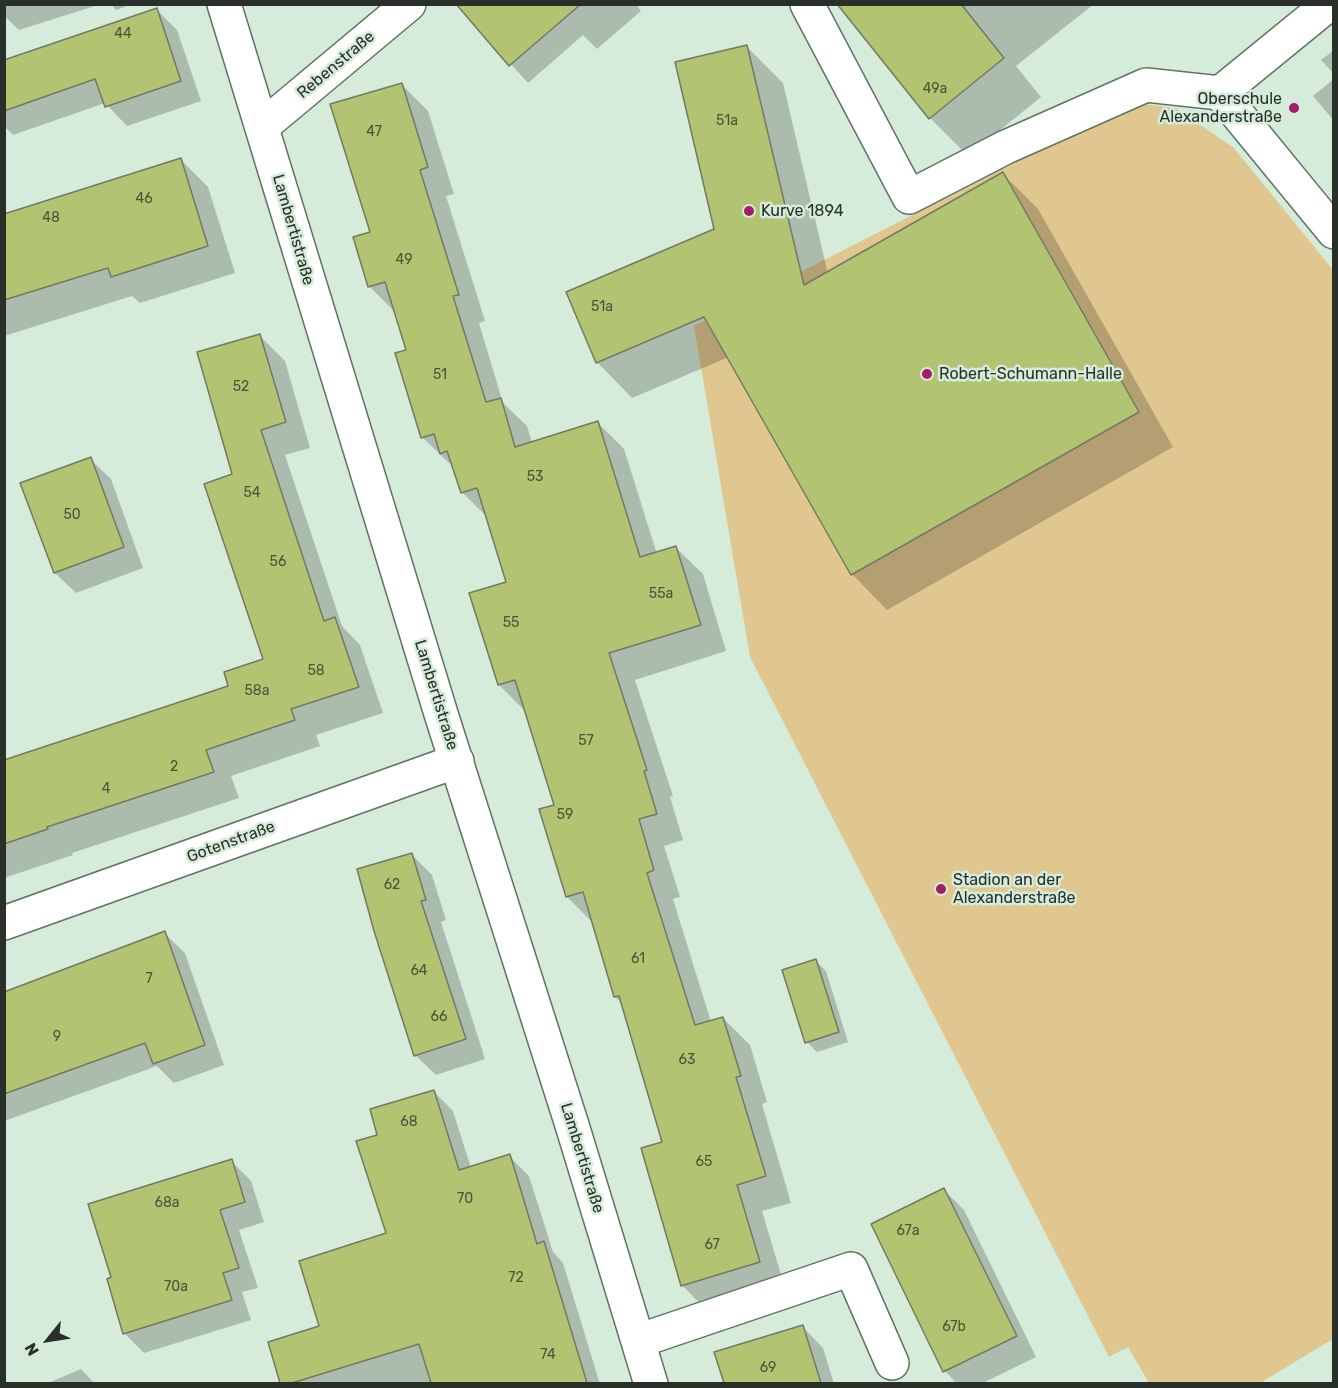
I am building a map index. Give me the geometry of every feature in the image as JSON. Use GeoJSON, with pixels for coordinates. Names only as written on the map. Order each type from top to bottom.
{"type":"FeatureCollection","features":[{"type":"Feature","properties":{"kind":"street","name":"Lambertistraße"},"geometry":{"type":"LineString","coordinates":[[224,4],[456,761],[651,1383]]}},
{"type":"Feature","properties":{"kind":"street","name":"Rebenstraße"},"geometry":{"type":"LineString","coordinates":[[263,126],[409,4]]}},
{"type":"Feature","properties":{"kind":"street"},"geometry":{"type":"LineString","coordinates":[[807,4],[909,197],[1006,147],[1146,85],[1220,93],[1334,232]]}},
{"type":"Feature","properties":{"kind":"street"},"geometry":{"type":"LineString","coordinates":[[1220,93],[1329,4]]}},
{"type":"Feature","properties":{"kind":"street","name":"Gotenstraße"},"geometry":{"type":"LineString","coordinates":[[4,922],[456,761]]}},
{"type":"Feature","properties":{"kind":"street"},"geometry":{"type":"LineString","coordinates":[[638,1341],[851,1269],[892,1363]]}},
{"type":"Feature","properties":{"kind":"shaded area"},"geometry":{"type":"Polygon","coordinates":[[[1133,103],[1176,108],[1234,148],[1333,270],[1333,1339],[1260,1383],[1149,1383],[1128,1347],[1109,1357],[750,657],[694,326],[1133,103]]]}},
{"type":"Feature","properties":{"kind":"building"},"geometry":{"type":"Polygon","coordinates":[[[456,4],[581,4],[509,66],[456,4]]]}},
{"type":"Feature","properties":{"kind":"building"},"geometry":{"type":"Polygon","coordinates":[[[837,4],[961,4],[1004,58],[929,119],[837,4]]]}},
{"type":"Feature","properties":{"kind":"building"},"geometry":{"type":"Polygon","coordinates":[[[157,8],[181,81],[105,107],[95,79],[4,111],[4,60],[157,8]]]}},
{"type":"Feature","properties":{"kind":"building","name":"Robert-Schumann-Halle"},"geometry":{"type":"Polygon","coordinates":[[[747,45],[804,285],[1003,172],[1139,412],[851,575],[704,317],[596,363],[566,292],[714,229],[675,62],[747,45]]]}},
{"type":"Feature","properties":{"kind":"building"},"geometry":{"type":"Polygon","coordinates":[[[402,83],[428,167],[420,170],[459,295],[453,296],[486,402],[501,398],[515,447],[598,421],[640,557],[676,546],[701,625],[609,653],[647,770],[644,771],[657,814],[639,819],[654,870],[647,873],[695,1025],[723,1017],[741,1076],[736,1077],[766,1176],[737,1185],[760,1262],[681,1286],[641,1148],[662,1142],[619,996],[614,997],[583,892],[566,897],[539,809],[554,805],[515,680],[498,685],[469,593],[506,582],[477,488],[461,493],[447,451],[440,454],[434,434],[421,438],[395,353],[406,350],[385,282],[368,287],[353,237],[370,232],[330,104],[402,83]]]}},
{"type":"Feature","properties":{"kind":"building"},"geometry":{"type":"Polygon","coordinates":[[[181,158],[208,246],[111,277],[108,268],[4,300],[4,214],[181,158]]]}},
{"type":"Feature","properties":{"kind":"building"},"geometry":{"type":"Polygon","coordinates":[[[260,334],[286,422],[261,430],[324,621],[335,617],[359,687],[291,709],[295,720],[206,750],[214,772],[47,827],[48,829],[4,844],[4,760],[228,686],[224,672],[263,659],[204,484],[232,474],[197,352],[260,334]]]}},
{"type":"Feature","properties":{"kind":"building"},"geometry":{"type":"Polygon","coordinates":[[[91,457],[124,547],[54,573],[20,483],[91,457]]]}},
{"type":"Feature","properties":{"kind":"building"},"geometry":{"type":"Polygon","coordinates":[[[412,853],[426,900],[421,901],[466,1039],[414,1056],[374,931],[357,869],[412,853]]]}},
{"type":"Feature","properties":{"kind":"building"},"geometry":{"type":"Polygon","coordinates":[[[165,931],[205,1045],[153,1064],[145,1043],[4,1094],[4,992],[165,931]]]}},
{"type":"Feature","properties":{"kind":"building"},"geometry":{"type":"Polygon","coordinates":[[[816,959],[839,1032],[805,1043],[782,970],[816,959]]]}},
{"type":"Feature","properties":{"kind":"building"},"geometry":{"type":"Polygon","coordinates":[[[434,1090],[459,1170],[510,1154],[537,1244],[544,1241],[587,1383],[431,1383],[419,1344],[292,1383],[280,1383],[268,1342],[319,1326],[299,1261],[386,1233],[356,1141],[377,1135],[370,1109],[434,1090]]]}},
{"type":"Feature","properties":{"kind":"building"},"geometry":{"type":"Polygon","coordinates":[[[232,1159],[245,1202],[220,1210],[239,1268],[223,1273],[232,1300],[123,1334],[107,1279],[111,1277],[88,1204],[232,1159]]]}},
{"type":"Feature","properties":{"kind":"building"},"geometry":{"type":"Polygon","coordinates":[[[944,1188],[1017,1336],[943,1372],[871,1224],[944,1188]]]}},
{"type":"Feature","properties":{"kind":"building"},"geometry":{"type":"Polygon","coordinates":[[[803,1325],[821,1383],[724,1383],[714,1352],[803,1325]]]}},
{"type":"Feature","properties":{"kind":"place","name":"Oberschule Alexanderstraße"},"geometry":{"type":"Point","coordinates":[1294,108]}},
{"type":"Feature","properties":{"kind":"place","name":"Kurve 1894"},"geometry":{"type":"Point","coordinates":[749,211]}},
{"type":"Feature","properties":{"kind":"place","name":"Robert-Schumann-Halle"},"geometry":{"type":"Point","coordinates":[927,374]}},
{"type":"Feature","properties":{"kind":"place","name":"Stadion an der Alexanderstraße"},"geometry":{"type":"Point","coordinates":[941,889]}}]}
